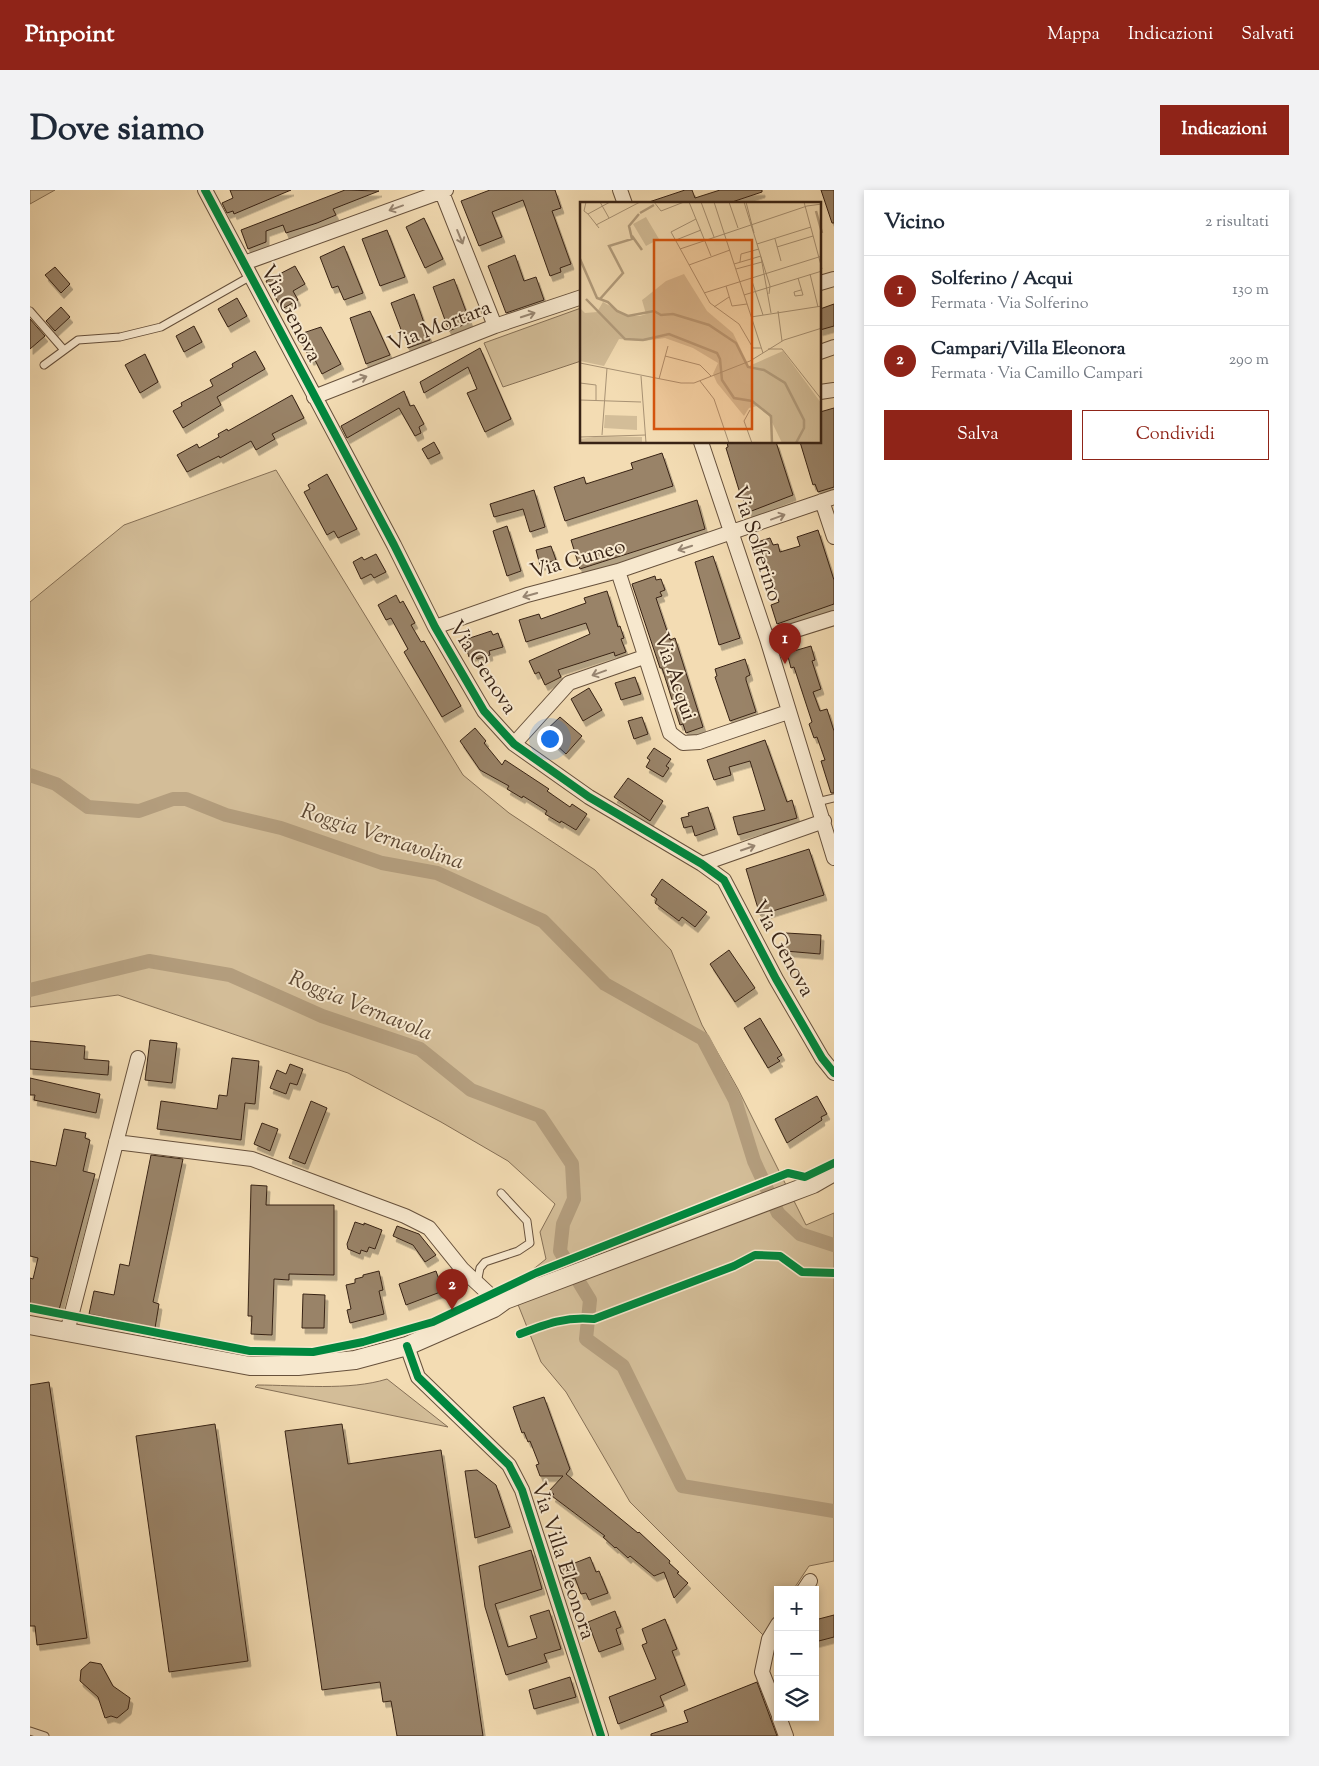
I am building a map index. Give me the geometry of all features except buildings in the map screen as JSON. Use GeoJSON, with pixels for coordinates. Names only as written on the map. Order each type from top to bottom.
{"type":"FeatureCollection","features":[{"type":"Feature","properties":{"kind":"street","name":"Via Genova"},"geometry":{"type":"LineString","coordinates":[[205,190],[394,545],[435,627],[484,711],[514,744],[589,797],[702,864],[724,880],[776,979],[822,1058],[834,1073]]}},
{"type":"Feature","properties":{"kind":"street"},"geometry":{"type":"LineString","coordinates":[[244,263],[443,190],[495,326]]}},
{"type":"Feature","properties":{"kind":"street"},"geometry":{"type":"LineString","coordinates":[[620,190],[624,202]]}},
{"type":"Feature","properties":{"kind":"street","name":"Via Mortara"},"geometry":{"type":"LineString","coordinates":[[314,397],[495,326],[580,298]]}},
{"type":"Feature","properties":{"kind":"street"},"geometry":{"type":"LineString","coordinates":[[822,351],[834,347]]}},
{"type":"Feature","properties":{"kind":"street","name":"Via Solferino"},"geometry":{"type":"LineString","coordinates":[[702,444],[767,639],[788,712],[818,802],[827,823],[834,858]]}},
{"type":"Feature","properties":{"kind":"street"},"geometry":{"type":"LineString","coordinates":[[828,499],[834,537]]}},
{"type":"Feature","properties":{"kind":"street","name":"Via Cuneo"},"geometry":{"type":"LineString","coordinates":[[435,627],[527,595],[618,571],[828,499]]}},
{"type":"Feature","properties":{"kind":"street","name":"Via Acqui"},"geometry":{"type":"LineString","coordinates":[[618,571],[670,734],[683,743],[699,742],[788,712]]}},
{"type":"Feature","properties":{"kind":"street"},"geometry":{"type":"LineString","coordinates":[[767,639],[834,618]]}},
{"type":"Feature","properties":{"kind":"street"},"geometry":{"type":"LineString","coordinates":[[514,744],[569,683],[644,657]]}},
{"type":"Feature","properties":{"kind":"street"},"geometry":{"type":"LineString","coordinates":[[702,864],[827,823]]}},
{"type":"Feature","properties":{"kind":"street"},"geometry":{"type":"LineString","coordinates":[[67,1332],[138,1058]]}},
{"type":"Feature","properties":{"kind":"street"},"geometry":{"type":"LineString","coordinates":[[116,1142],[252,1160],[405,1216],[429,1228],[462,1269],[490,1295],[494,1308]]}},
{"type":"Feature","properties":{"kind":"street"},"geometry":{"type":"LineString","coordinates":[[30,1324],[250,1366],[298,1366],[356,1360],[407,1346],[494,1308],[514,1296],[813,1184],[834,1172]]}},
{"type":"Feature","properties":{"kind":"street","name":"Via Villa Eleonora"},"geometry":{"type":"LineString","coordinates":[[407,1346],[418,1377],[509,1465],[522,1490],[601,1736]]}},
{"type":"Feature","properties":{"kind":"street"},"geometry":{"type":"LineString","coordinates":[[774,1631],[769,1639],[762,1672],[774,1703]]}},
{"type":"Feature","properties":{"kind":"street"},"geometry":{"type":"LineString","coordinates":[[780,1721],[786,1736]]}},
{"type":"Feature","properties":{"kind":"lane"},"geometry":{"type":"LineString","coordinates":[[44,365],[78,340],[120,337],[160,327],[251,276]]}},
{"type":"Feature","properties":{"kind":"lane"},"geometry":{"type":"LineString","coordinates":[[30,311],[64,350]]}},
{"type":"Feature","properties":{"kind":"lane"},"geometry":{"type":"LineString","coordinates":[[818,802],[834,798]]}},
{"type":"Feature","properties":{"kind":"lane"},"geometry":{"type":"LineString","coordinates":[[477,1283],[480,1268],[485,1262],[518,1251],[530,1243],[527,1221],[501,1193]]}},
{"type":"Feature","properties":{"kind":"lane"},"geometry":{"type":"LineString","coordinates":[[30,1731],[45,1736]]}},
{"type":"Feature","properties":{"kind":"shaded area"},"geometry":{"type":"Polygon","coordinates":[[[30,190],[55,190],[30,204],[30,190]]]}},
{"type":"Feature","properties":{"kind":"shaded area"},"geometry":{"type":"Polygon","coordinates":[[[580,308],[580,361],[503,387],[484,343],[580,308]]]}},
{"type":"Feature","properties":{"kind":"shaded area"},"geometry":{"type":"Polygon","coordinates":[[[276,470],[463,775],[509,813],[595,870],[671,950],[702,1025],[738,1089],[806,1225],[834,1213],[834,1561],[809,1566],[796,1586],[774,1586],[774,1619],[763,1635],[630,1502],[566,1392],[541,1362],[511,1287],[546,1259],[540,1232],[555,1204],[508,1161],[441,1122],[348,1073],[118,995],[30,1007],[30,602],[124,525],[276,470]]]}},
{"type":"Feature","properties":{"kind":"shaded area"},"geometry":{"type":"Polygon","coordinates":[[[387,1379],[448,1427],[255,1387],[257,1385],[340,1386],[372,1383],[387,1379]]]}},
{"type":"Feature","properties":{"kind":"waterway","name":"Roggia Vernavolina"},"geometry":{"type":"LineString","coordinates":[[30,775],[56,784],[88,807],[139,811],[173,799],[186,799],[226,815],[281,828],[382,863],[437,873],[543,921],[605,984],[703,1039],[735,1100],[754,1161],[778,1213],[800,1234],[834,1245]]}},
{"type":"Feature","properties":{"kind":"waterway","name":"Roggia Vernavola"},"geometry":{"type":"LineString","coordinates":[[30,990],[149,961],[230,975],[322,1016],[420,1049],[471,1090],[540,1116],[572,1164],[574,1199],[563,1224],[560,1251],[590,1300],[586,1339],[623,1366],[682,1486],[834,1511]]}},
{"type":"Feature","properties":{"kind":"cycle path"},"geometry":{"type":"LineString","coordinates":[[205,190],[394,545],[435,627],[484,711],[514,744],[589,797],[702,864],[724,880],[776,979],[822,1058],[834,1073]]}},
{"type":"Feature","properties":{"kind":"cycle path"},"geometry":{"type":"LineString","coordinates":[[30,1308],[250,1351],[313,1352],[363,1342],[433,1322],[536,1273],[788,1173],[805,1177],[834,1163]]}},
{"type":"Feature","properties":{"kind":"cycle path"},"geometry":{"type":"LineString","coordinates":[[520,1334],[566,1320],[594,1319],[734,1266],[755,1255],[780,1256],[802,1272],[834,1273]]}},
{"type":"Feature","properties":{"kind":"cycle path"},"geometry":{"type":"LineString","coordinates":[[407,1346],[418,1377],[509,1465],[522,1490],[601,1736]]}},
{"type":"Feature","properties":{"kind":"place","name":"Solferino / Acqui"},"geometry":{"type":"Point","coordinates":[785,664]}},
{"type":"Feature","properties":{"kind":"place","name":"Campari/Villa Eleonora"},"geometry":{"type":"Point","coordinates":[452,1310]}}]}
